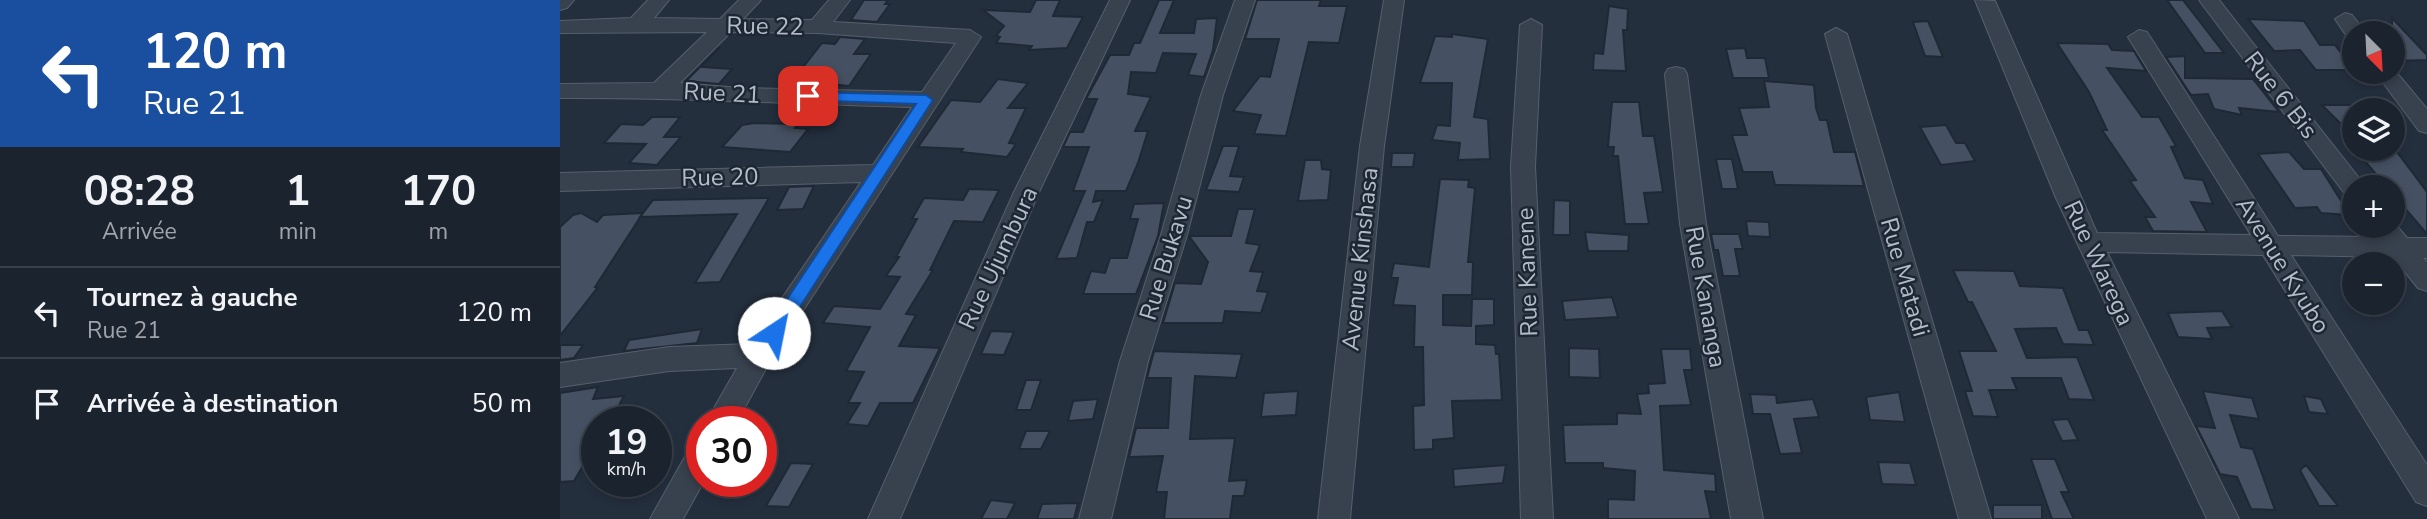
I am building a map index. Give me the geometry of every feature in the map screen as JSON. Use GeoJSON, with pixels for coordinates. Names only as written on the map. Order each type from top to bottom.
{"type":"FeatureCollection","features":[{"type":"Feature","properties":{"kind":"street"},"geometry":{"type":"LineString","coordinates":[[560,4],[564,0]]}},
{"type":"Feature","properties":{"kind":"street"},"geometry":{"type":"LineString","coordinates":[[637,24],[660,0]]}},
{"type":"Feature","properties":{"kind":"street"},"geometry":{"type":"LineString","coordinates":[[660,90],[751,0]]}},
{"type":"Feature","properties":{"kind":"street"},"geometry":{"type":"LineString","coordinates":[[818,27],[840,0]]}},
{"type":"Feature","properties":{"kind":"street","name":"Rue Ujumbura"},"geometry":{"type":"LineString","coordinates":[[884,519],[980,298],[1120,0]]}},
{"type":"Feature","properties":{"kind":"street","name":"Rue Bukavu"},"geometry":{"type":"LineString","coordinates":[[1095,519],[1134,361],[1174,235],[1212,95],[1245,0]]}},
{"type":"Feature","properties":{"kind":"street","name":"Avenue Kinshasa"},"geometry":{"type":"LineString","coordinates":[[1334,519],[1372,146],[1394,0]]}},
{"type":"Feature","properties":{"kind":"street","name":"Rue Warega"},"geometry":{"type":"LineString","coordinates":[[1985,1],[2027,108],[2149,372],[2223,519]]}},
{"type":"Feature","properties":{"kind":"street","name":"Rue 6 Bis"},"geometry":{"type":"LineString","coordinates":[[2209,1],[2344,175]]}},
{"type":"Feature","properties":{"kind":"street","name":"Rue 22"},"geometry":{"type":"LineString","coordinates":[[560,27],[637,24],[818,27],[970,37]]}},
{"type":"Feature","properties":{"kind":"street","name":"Rue Kanene"},"geometry":{"type":"LineString","coordinates":[[1531,25],[1523,166],[1537,519]]}},
{"type":"Feature","properties":{"kind":"street","name":"Rue Matadi"},"geometry":{"type":"LineString","coordinates":[[1836,34],[1975,519]]}},
{"type":"Feature","properties":{"kind":"street"},"geometry":{"type":"LineString","coordinates":[[730,406],[759,355],[970,37]]}},
{"type":"Feature","properties":{"kind":"street","name":"Avenue Kyubo"},"geometry":{"type":"LineString","coordinates":[[2139,37],[2427,492]]}},
{"type":"Feature","properties":{"kind":"street","name":"Rue Kananga"},"geometry":{"type":"LineString","coordinates":[[1676,74],[1693,224],[1747,519]]}},
{"type":"Feature","properties":{"kind":"street"},"geometry":{"type":"LineString","coordinates":[[2395,84],[2427,125]]}},
{"type":"Feature","properties":{"kind":"street","name":"Rue 21"},"geometry":{"type":"LineString","coordinates":[[560,92],[660,90],[926,100]]}},
{"type":"Feature","properties":{"kind":"street","name":"Rue 20"},"geometry":{"type":"LineString","coordinates":[[560,182],[880,173]]}},
{"type":"Feature","properties":{"kind":"street"},"geometry":{"type":"LineString","coordinates":[[2392,238],[2427,281]]}},
{"type":"Feature","properties":{"kind":"street"},"geometry":{"type":"LineString","coordinates":[[2089,242],[2427,248]]}},
{"type":"Feature","properties":{"kind":"street"},"geometry":{"type":"LineString","coordinates":[[560,375],[669,359],[759,355]]}},
{"type":"Feature","properties":{"kind":"street"},"geometry":{"type":"LineString","coordinates":[[666,519],[686,484]]}},
{"type":"Feature","properties":{"kind":"building"},"geometry":{"type":"Polygon","coordinates":[[[864,0],[888,0],[885,4],[890,4],[877,22],[851,20],[864,0]]]}},
{"type":"Feature","properties":{"kind":"building"},"geometry":{"type":"Polygon","coordinates":[[[1036,0],[1060,0],[1053,16],[1083,17],[1067,48],[1029,50],[1032,46],[996,43],[1000,37],[996,36],[1004,26],[983,10],[1030,12],[1036,0]]]}},
{"type":"Feature","properties":{"kind":"building"},"geometry":{"type":"Polygon","coordinates":[[[1159,0],[1174,0],[1160,33],[1194,33],[1196,19],[1217,18],[1213,50],[1204,77],[1188,75],[1196,54],[1163,53],[1156,73],[1131,72],[1128,94],[1151,97],[1135,131],[1148,131],[1138,163],[1126,191],[1096,191],[1093,202],[1103,200],[1094,222],[1087,222],[1077,258],[1056,259],[1085,191],[1073,191],[1089,147],[1063,147],[1070,132],[1083,132],[1097,99],[1086,99],[1110,55],[1129,55],[1134,43],[1140,43],[1159,0]]]}},
{"type":"Feature","properties":{"kind":"building"},"geometry":{"type":"Polygon","coordinates":[[[1257,0],[1321,0],[1319,6],[1347,6],[1339,43],[1309,42],[1286,136],[1254,134],[1261,115],[1233,111],[1260,76],[1270,77],[1279,39],[1245,39],[1257,0]]]}},
{"type":"Feature","properties":{"kind":"building"},"geometry":{"type":"Polygon","coordinates":[[[2167,0],[2183,0],[2224,53],[2205,53],[2167,0]]]}},
{"type":"Feature","properties":{"kind":"building"},"geometry":{"type":"Polygon","coordinates":[[[1609,6],[1628,9],[1627,30],[1623,30],[1626,71],[1593,70],[1594,53],[1603,54],[1609,6]]]}},
{"type":"Feature","properties":{"kind":"building"},"geometry":{"type":"Polygon","coordinates":[[[2248,19],[2304,21],[2320,45],[2335,45],[2342,54],[2342,70],[2316,70],[2300,50],[2274,51],[2248,19]]]}},
{"type":"Feature","properties":{"kind":"building"},"geometry":{"type":"Polygon","coordinates":[[[1928,21],[1943,57],[1925,56],[1913,22],[1928,21]]]}},
{"type":"Feature","properties":{"kind":"building"},"geometry":{"type":"Polygon","coordinates":[[[2405,32],[2427,55],[2427,60],[2405,61],[2405,32]]]}},
{"type":"Feature","properties":{"kind":"building"},"geometry":{"type":"Polygon","coordinates":[[[1452,34],[1488,39],[1474,117],[1488,119],[1490,159],[1458,160],[1460,143],[1432,140],[1437,125],[1450,126],[1452,83],[1420,83],[1435,36],[1452,37],[1452,34]]]}},
{"type":"Feature","properties":{"kind":"building"},"geometry":{"type":"Polygon","coordinates":[[[840,37],[865,39],[854,54],[871,54],[849,86],[793,80],[822,43],[835,44],[840,37]]]}},
{"type":"Feature","properties":{"kind":"building"},"geometry":{"type":"Polygon","coordinates":[[[2057,43],[2108,44],[2112,50],[2134,51],[2146,71],[2107,68],[2142,117],[2159,117],[2176,146],[2171,147],[2185,178],[2203,180],[2213,204],[2191,202],[2207,232],[2153,231],[2145,217],[2155,217],[2130,181],[2136,180],[2102,130],[2107,130],[2089,92],[2057,43]]]}},
{"type":"Feature","properties":{"kind":"building"},"geometry":{"type":"Polygon","coordinates":[[[720,47],[701,67],[732,69],[719,84],[686,81],[720,47]]]}},
{"type":"Feature","properties":{"kind":"building"},"geometry":{"type":"Polygon","coordinates":[[[1745,48],[1747,58],[1765,58],[1769,78],[1733,78],[1726,49],[1745,48]]]}},
{"type":"Feature","properties":{"kind":"building"},"geometry":{"type":"Polygon","coordinates":[[[2185,56],[2185,78],[2253,79],[2279,112],[2239,108],[2242,115],[2214,109],[2208,94],[2191,95],[2166,57],[2185,56]]]}},
{"type":"Feature","properties":{"kind":"building"},"geometry":{"type":"Polygon","coordinates":[[[998,79],[1028,83],[1008,108],[1026,108],[1009,143],[1016,144],[1007,157],[961,152],[963,149],[918,147],[951,100],[980,102],[998,79]]]}},
{"type":"Feature","properties":{"kind":"building"},"geometry":{"type":"Polygon","coordinates":[[[1764,81],[1814,85],[1816,108],[1820,120],[1827,120],[1834,152],[1855,152],[1864,186],[1775,185],[1772,172],[1743,172],[1732,135],[1747,135],[1739,108],[1769,107],[1764,81]]]}},
{"type":"Feature","properties":{"kind":"building"},"geometry":{"type":"Polygon","coordinates":[[[1612,102],[1639,102],[1643,136],[1654,136],[1663,192],[1644,193],[1649,224],[1625,224],[1618,156],[1613,156],[1614,147],[1608,147],[1612,102]]]}},
{"type":"Feature","properties":{"kind":"building"},"geometry":{"type":"Polygon","coordinates":[[[2322,105],[2342,105],[2342,125],[2322,105]]]}},
{"type":"Feature","properties":{"kind":"building"},"geometry":{"type":"Polygon","coordinates":[[[652,117],[680,117],[664,137],[681,137],[657,165],[629,163],[646,144],[604,143],[621,124],[643,125],[652,117]]]}},
{"type":"Feature","properties":{"kind":"building"},"geometry":{"type":"Polygon","coordinates":[[[798,124],[795,128],[808,129],[790,152],[722,147],[742,125],[798,124]]]}},
{"type":"Feature","properties":{"kind":"building"},"geometry":{"type":"Polygon","coordinates":[[[1946,125],[1956,143],[1965,143],[1975,161],[1941,165],[1920,127],[1946,125]]]}},
{"type":"Feature","properties":{"kind":"building"},"geometry":{"type":"Polygon","coordinates":[[[1223,146],[1239,146],[1230,176],[1244,177],[1239,192],[1206,190],[1223,146]]]}},
{"type":"Feature","properties":{"kind":"building"},"geometry":{"type":"Polygon","coordinates":[[[2289,152],[2304,169],[2321,169],[2342,202],[2342,214],[2321,213],[2317,207],[2295,208],[2258,154],[2289,152]]]}},
{"type":"Feature","properties":{"kind":"building"},"geometry":{"type":"Polygon","coordinates":[[[1392,153],[1415,153],[1413,167],[1391,167],[1392,153]]]}},
{"type":"Feature","properties":{"kind":"building"},"geometry":{"type":"Polygon","coordinates":[[[1716,159],[1732,159],[1738,189],[1722,189],[1716,159]]]}},
{"type":"Feature","properties":{"kind":"building"},"geometry":{"type":"Polygon","coordinates":[[[1305,160],[1321,160],[1322,169],[1331,170],[1328,200],[1298,201],[1305,160]]]}},
{"type":"Feature","properties":{"kind":"building"},"geometry":{"type":"Polygon","coordinates":[[[2365,161],[2404,161],[2427,192],[2427,234],[2405,208],[2405,175],[2377,175],[2365,161]]]}},
{"type":"Feature","properties":{"kind":"building"},"geometry":{"type":"Polygon","coordinates":[[[1440,179],[1469,180],[1468,187],[1475,188],[1468,262],[1473,262],[1472,295],[1443,295],[1443,325],[1471,326],[1472,299],[1494,299],[1494,325],[1476,326],[1476,344],[1495,345],[1496,354],[1499,354],[1502,400],[1452,401],[1454,438],[1433,440],[1433,449],[1414,450],[1413,406],[1424,405],[1423,347],[1414,347],[1415,306],[1393,305],[1398,278],[1391,278],[1394,263],[1429,267],[1440,179]]]}},
{"type":"Feature","properties":{"kind":"building"},"geometry":{"type":"Polygon","coordinates":[[[814,186],[803,209],[777,210],[789,187],[814,186]]]}},
{"type":"Feature","properties":{"kind":"building"},"geometry":{"type":"Polygon","coordinates":[[[969,189],[999,190],[983,222],[954,221],[930,270],[933,270],[906,314],[916,315],[899,346],[940,348],[913,403],[880,403],[868,426],[847,424],[860,403],[848,403],[864,372],[846,371],[870,327],[823,323],[834,306],[880,309],[900,277],[886,276],[899,257],[896,257],[917,219],[912,219],[924,198],[963,200],[969,189]]]}},
{"type":"Feature","properties":{"kind":"building"},"geometry":{"type":"Polygon","coordinates":[[[769,198],[720,282],[695,283],[737,214],[640,217],[653,200],[769,198]]]}},
{"type":"Feature","properties":{"kind":"building"},"geometry":{"type":"Polygon","coordinates":[[[1554,200],[1570,201],[1570,235],[1553,235],[1554,200]]]}},
{"type":"Feature","properties":{"kind":"building"},"geometry":{"type":"Polygon","coordinates":[[[1164,203],[1158,236],[1136,294],[1083,294],[1091,271],[1105,273],[1110,258],[1127,258],[1138,219],[1130,219],[1134,204],[1164,203]]]}},
{"type":"Feature","properties":{"kind":"building"},"geometry":{"type":"Polygon","coordinates":[[[1238,209],[1255,209],[1246,243],[1260,245],[1250,271],[1263,272],[1257,291],[1268,292],[1261,313],[1225,311],[1223,323],[1163,323],[1175,283],[1201,284],[1208,262],[1189,236],[1231,236],[1238,209]]]}},
{"type":"Feature","properties":{"kind":"building"},"geometry":{"type":"Polygon","coordinates":[[[581,213],[597,222],[603,215],[643,213],[595,287],[598,287],[560,336],[560,227],[573,215],[581,213]]]}},
{"type":"Feature","properties":{"kind":"building"},"geometry":{"type":"Polygon","coordinates":[[[1746,221],[1769,222],[1770,237],[1748,236],[1746,221]]]}},
{"type":"Feature","properties":{"kind":"building"},"geometry":{"type":"Polygon","coordinates":[[[1585,232],[1629,235],[1628,251],[1588,251],[1585,232]]]}},
{"type":"Feature","properties":{"kind":"building"},"geometry":{"type":"Polygon","coordinates":[[[1711,234],[1739,234],[1743,249],[1735,249],[1740,276],[1723,276],[1718,250],[1714,250],[1711,234]]]}},
{"type":"Feature","properties":{"kind":"building"},"geometry":{"type":"Polygon","coordinates":[[[1953,270],[2014,271],[2020,286],[2063,288],[2079,330],[2088,330],[2094,345],[2063,344],[2056,328],[2015,329],[2027,358],[2077,357],[2094,400],[2069,399],[2061,378],[2012,378],[2017,390],[1989,390],[1998,417],[1973,416],[1965,391],[1972,391],[1959,351],[1996,351],[1953,270]]]}},
{"type":"Feature","properties":{"kind":"building"},"geometry":{"type":"Polygon","coordinates":[[[1612,297],[1618,317],[1565,320],[1562,301],[1612,297]]]}},
{"type":"Feature","properties":{"kind":"building"},"geometry":{"type":"Polygon","coordinates":[[[2222,311],[2232,327],[2207,328],[2212,339],[2178,337],[2168,313],[2222,311]]]}},
{"type":"Feature","properties":{"kind":"building"},"geometry":{"type":"Polygon","coordinates":[[[702,329],[697,343],[624,351],[629,340],[702,329]]]}},
{"type":"Feature","properties":{"kind":"building"},"geometry":{"type":"Polygon","coordinates":[[[991,331],[1014,332],[1004,355],[981,354],[991,331]]]}},
{"type":"Feature","properties":{"kind":"building"},"geometry":{"type":"Polygon","coordinates":[[[560,345],[583,345],[574,358],[560,360],[560,345]]]}},
{"type":"Feature","properties":{"kind":"building"},"geometry":{"type":"Polygon","coordinates":[[[1569,348],[1599,349],[1600,378],[1569,377],[1569,348]]]}},
{"type":"Feature","properties":{"kind":"building"},"geometry":{"type":"Polygon","coordinates":[[[1661,349],[1690,349],[1692,370],[1684,370],[1691,405],[1660,406],[1664,470],[1715,474],[1716,492],[1705,491],[1711,519],[1608,519],[1608,499],[1634,500],[1635,471],[1603,468],[1603,463],[1565,463],[1563,425],[1617,424],[1617,413],[1641,414],[1637,394],[1649,393],[1648,384],[1665,383],[1661,349]]]}},
{"type":"Feature","properties":{"kind":"building"},"geometry":{"type":"Polygon","coordinates":[[[1154,351],[1242,354],[1236,378],[1195,376],[1190,439],[1235,438],[1229,481],[1247,480],[1244,496],[1233,496],[1230,519],[1164,519],[1167,492],[1156,492],[1163,456],[1129,457],[1136,428],[1168,428],[1171,378],[1147,378],[1154,351]]]}},
{"type":"Feature","properties":{"kind":"building"},"geometry":{"type":"Polygon","coordinates":[[[1026,380],[1041,380],[1031,410],[1016,410],[1026,380]]]}},
{"type":"Feature","properties":{"kind":"building"},"geometry":{"type":"Polygon","coordinates":[[[598,387],[593,399],[624,396],[619,406],[581,406],[581,469],[574,481],[560,482],[560,393],[598,387]]]}},
{"type":"Feature","properties":{"kind":"building"},"geometry":{"type":"Polygon","coordinates":[[[1298,391],[1296,415],[1261,417],[1264,393],[1298,391]]]}},
{"type":"Feature","properties":{"kind":"building"},"geometry":{"type":"Polygon","coordinates":[[[2203,391],[2252,398],[2259,419],[2230,415],[2241,447],[2253,449],[2275,510],[2251,509],[2237,477],[2220,474],[2196,426],[2215,428],[2203,391]]]}},
{"type":"Feature","properties":{"kind":"building"},"geometry":{"type":"Polygon","coordinates":[[[1899,392],[1905,422],[1870,420],[1866,397],[1899,392]]]}},
{"type":"Feature","properties":{"kind":"building"},"geometry":{"type":"Polygon","coordinates":[[[1750,394],[1776,395],[1777,403],[1813,399],[1819,417],[1794,419],[1802,453],[1780,454],[1770,414],[1753,414],[1750,394]]]}},
{"type":"Feature","properties":{"kind":"building"},"geometry":{"type":"Polygon","coordinates":[[[2304,396],[2321,399],[2328,414],[2309,412],[2304,396]]]}},
{"type":"Feature","properties":{"kind":"building"},"geometry":{"type":"Polygon","coordinates":[[[1098,399],[1093,419],[1068,421],[1073,401],[1098,399]]]}},
{"type":"Feature","properties":{"kind":"building"},"geometry":{"type":"Polygon","coordinates":[[[2068,419],[2078,440],[2062,441],[2052,420],[2068,419]]]}},
{"type":"Feature","properties":{"kind":"building"},"geometry":{"type":"Polygon","coordinates":[[[1026,431],[1050,431],[1041,449],[1019,449],[1026,431]]]}},
{"type":"Feature","properties":{"kind":"building"},"geometry":{"type":"Polygon","coordinates":[[[2031,459],[2055,459],[2069,492],[2061,492],[2074,519],[2052,519],[2031,459]]]}},
{"type":"Feature","properties":{"kind":"building"},"geometry":{"type":"Polygon","coordinates":[[[1878,462],[1910,463],[1916,485],[1882,484],[1878,462]]]}},
{"type":"Feature","properties":{"kind":"building"},"geometry":{"type":"Polygon","coordinates":[[[791,463],[813,464],[789,507],[766,506],[771,497],[777,497],[777,487],[791,463]]]}},
{"type":"Feature","properties":{"kind":"building"},"geometry":{"type":"Polygon","coordinates":[[[1506,465],[1503,483],[1454,487],[1453,469],[1506,465]]]}},
{"type":"Feature","properties":{"kind":"building"},"geometry":{"type":"Polygon","coordinates":[[[2306,465],[2338,506],[2319,506],[2300,470],[2306,465]]]}},
{"type":"Feature","properties":{"kind":"building"},"geometry":{"type":"Polygon","coordinates":[[[991,500],[1015,503],[1007,519],[981,519],[991,500]]]}},
{"type":"Feature","properties":{"kind":"building"},"geometry":{"type":"Polygon","coordinates":[[[1078,503],[1074,519],[1037,519],[1042,504],[1078,503]]]}},
{"type":"Feature","properties":{"kind":"building"},"geometry":{"type":"Polygon","coordinates":[[[1993,505],[2042,505],[2042,519],[1993,519],[1993,505]]]}},
{"type":"Feature","properties":{"kind":"route"},"geometry":{"type":"LineString","coordinates":[[774,333],[926,100],[808,96]]}}]}
